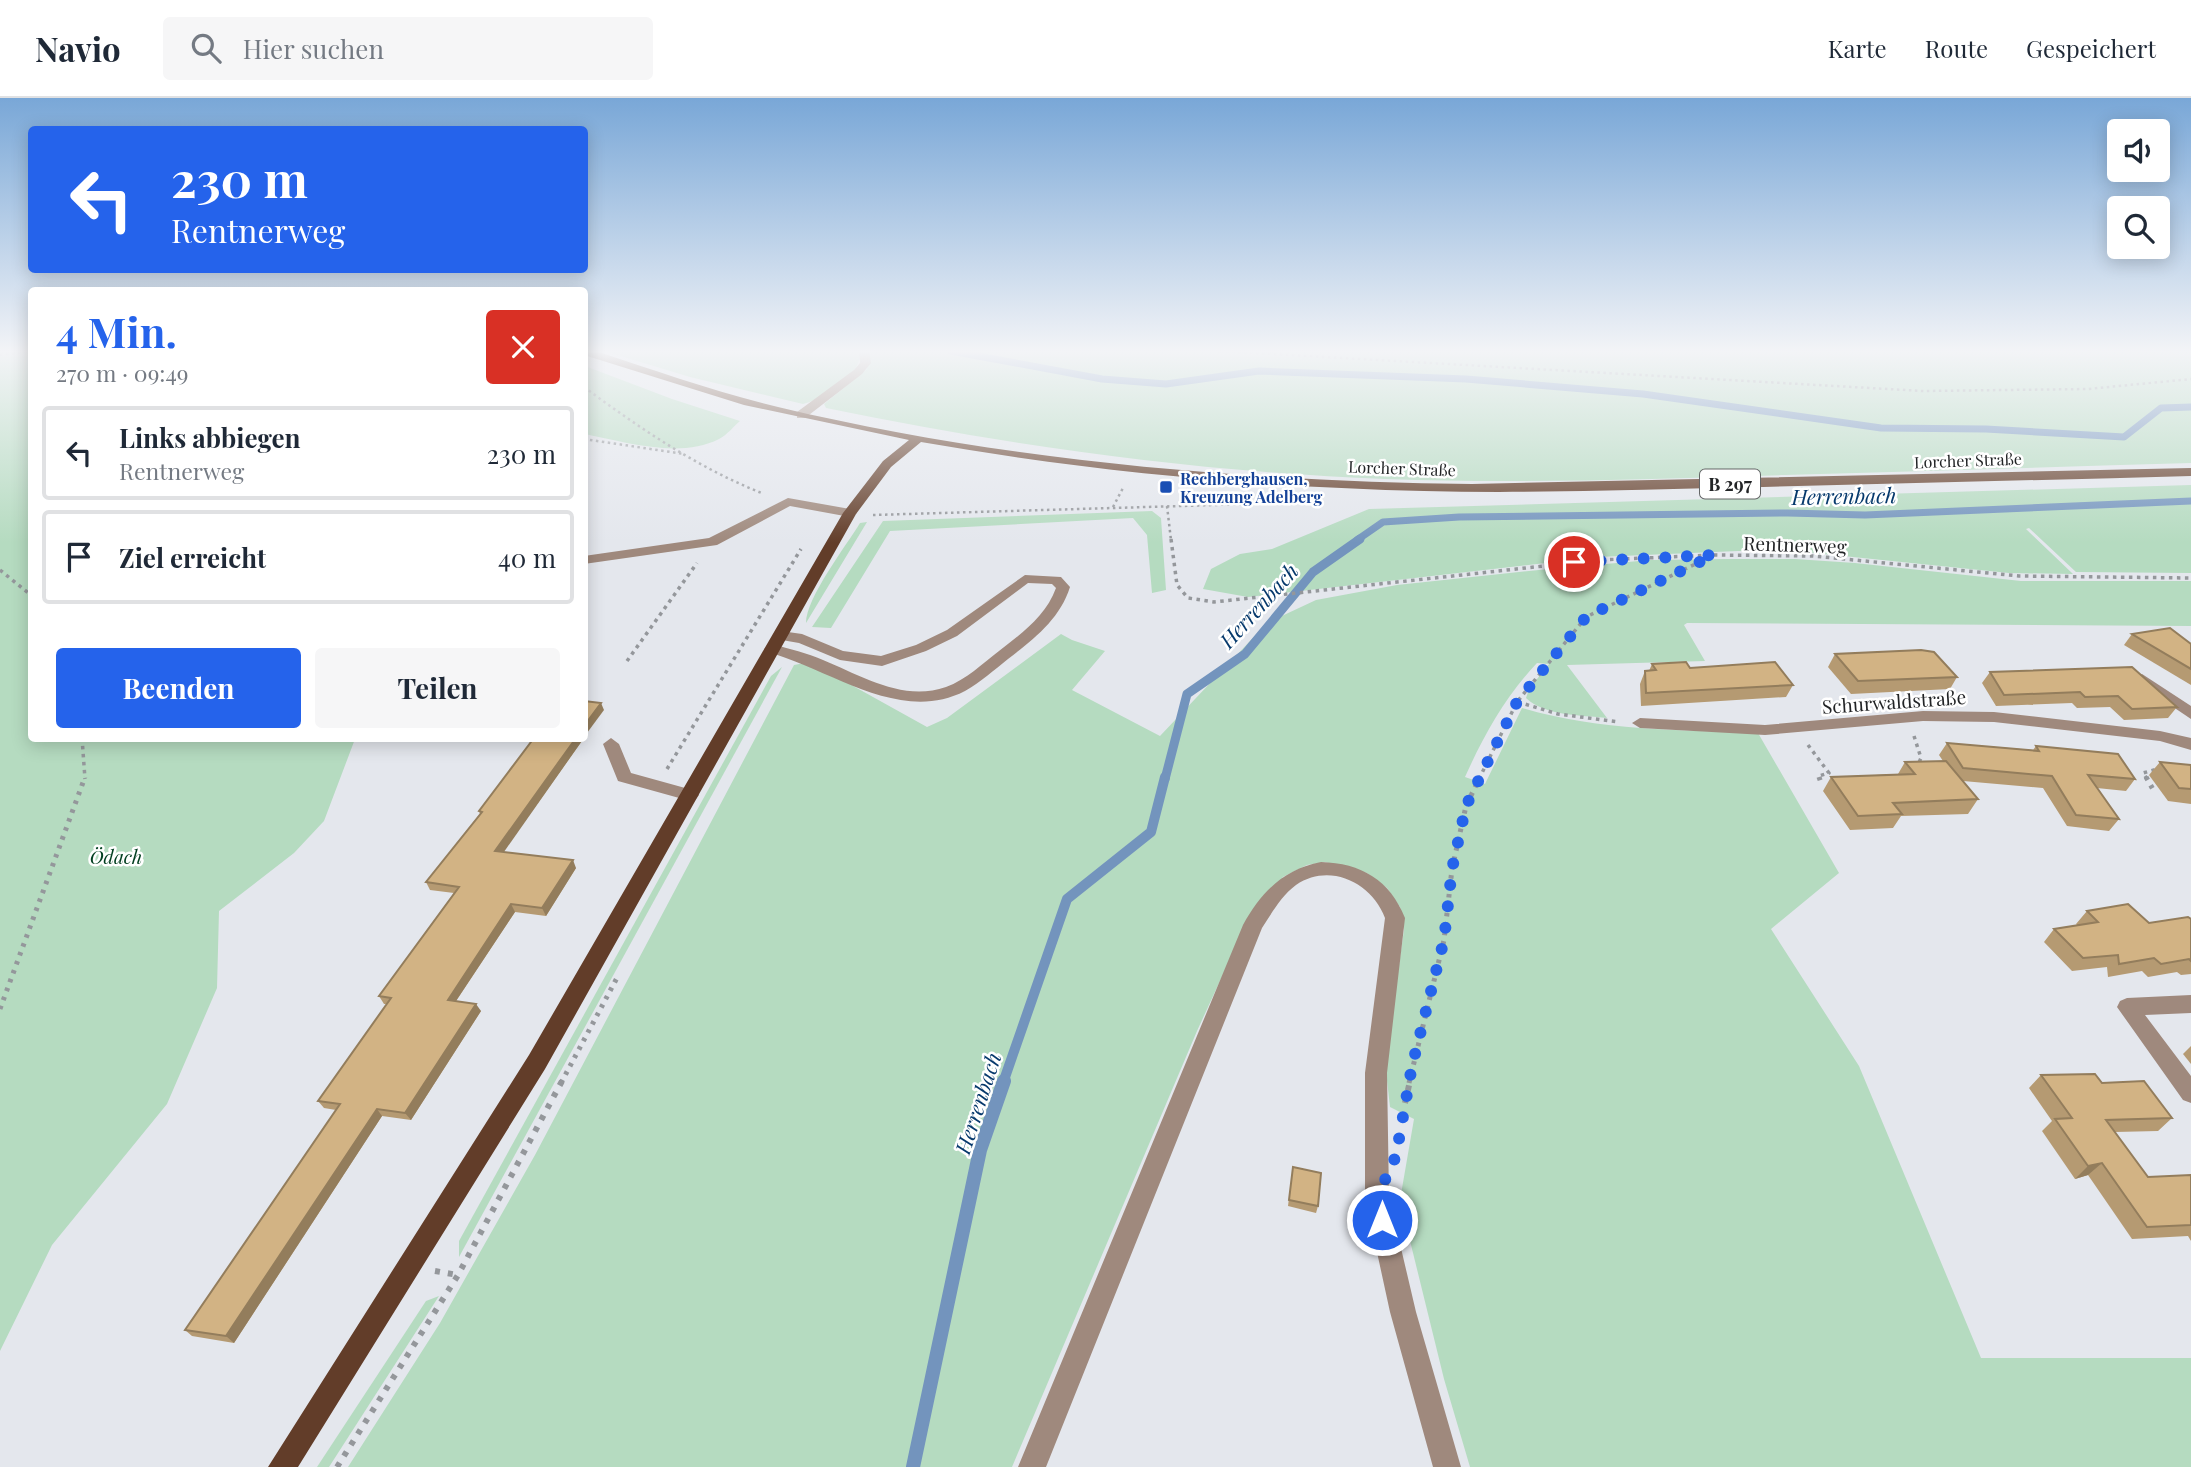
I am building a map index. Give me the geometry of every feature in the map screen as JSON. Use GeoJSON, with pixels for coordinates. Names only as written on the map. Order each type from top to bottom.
{"type":"FeatureCollection","features":[{"type":"Feature","properties":{"kind":"main road","name":"Lorcher Straße"},"geometry":{"type":"LineString","coordinates":[[801,415],[1027,455],[1173,472],[1392,486],[1547,489],[2191,472]]}},
{"type":"Feature","properties":{"kind":"main road"},"geometry":{"type":"LineString","coordinates":[[282,1467],[537,1062],[850,513],[887,464],[919,438]]}},
{"type":"Feature","properties":{"kind":"street"},"geometry":{"type":"LineString","coordinates":[[588,559],[712,542],[788,502],[826,511],[850,513]]}},
{"type":"Feature","properties":{"kind":"street"},"geometry":{"type":"LineString","coordinates":[[1025,579],[1056,580],[1063,587],[1059,602],[1038,627],[954,690],[929,698],[894,695],[776,643],[802,639],[840,655],[882,661],[921,648],[952,633],[1025,579]]}},
{"type":"Feature","properties":{"kind":"street"},"geometry":{"type":"LineString","coordinates":[[2127,668],[2191,714]]}},
{"type":"Feature","properties":{"kind":"street","name":"Schurwaldstraße"},"geometry":{"type":"LineString","coordinates":[[1640,723],[1765,730],[1898,719],[1994,717],[2160,736],[2191,744]]}},
{"type":"Feature","properties":{"kind":"street"},"geometry":{"type":"LineString","coordinates":[[611,744],[624,778],[690,795]]}},
{"type":"Feature","properties":{"kind":"street"},"geometry":{"type":"LineString","coordinates":[[1032,1467],[1253,925],[1287,881],[1309,870],[1326,868],[1344,870],[1375,885],[1392,904],[1395,918],[1376,1073],[1377,1197],[1403,1312],[1447,1467]]}},
{"type":"Feature","properties":{"kind":"street"},"geometry":{"type":"LineString","coordinates":[[2191,1004],[2127,1007],[2191,1093]]}},
{"type":"Feature","properties":{"kind":"path"},"geometry":{"type":"LineString","coordinates":[[626,415],[730,481],[788,502]]}},
{"type":"Feature","properties":{"kind":"path"},"geometry":{"type":"LineString","coordinates":[[588,440],[685,454]]}},
{"type":"Feature","properties":{"kind":"path","name":"Rentnerweg"},"geometry":{"type":"LineString","coordinates":[[876,515],[1167,506],[1177,585],[1188,598],[1214,602],[1599,560],[1714,555],[1813,556],[2019,576],[2191,578]]}},
{"type":"Feature","properties":{"kind":"path"},"geometry":{"type":"LineString","coordinates":[[656,788],[729,671],[774,591],[826,511]]}},
{"type":"Feature","properties":{"kind":"path"},"geometry":{"type":"LineString","coordinates":[[627,661],[712,542]]}},
{"type":"Feature","properties":{"kind":"path"},"geometry":{"type":"LineString","coordinates":[[1405,1104],[1424,1012],[1444,940],[1452,869],[1466,806],[1517,702],[1586,617],[1714,555]]}},
{"type":"Feature","properties":{"kind":"path"},"geometry":{"type":"LineString","coordinates":[[0,570],[28,593]]}},
{"type":"Feature","properties":{"kind":"path"},"geometry":{"type":"LineString","coordinates":[[1517,702],[1585,719],[1640,723]]}},
{"type":"Feature","properties":{"kind":"path"},"geometry":{"type":"LineString","coordinates":[[1898,719],[1913,733],[1920,746],[1921,758],[1915,771]]}},
{"type":"Feature","properties":{"kind":"path"},"geometry":{"type":"LineString","coordinates":[[1796,729],[1829,773],[1819,776],[1822,786]]}},
{"type":"Feature","properties":{"kind":"path"},"geometry":{"type":"LineString","coordinates":[[0,1009],[85,780],[82,742]]}},
{"type":"Feature","properties":{"kind":"path"},"geometry":{"type":"LineString","coordinates":[[2155,793],[2143,773],[2163,767]]}},
{"type":"Feature","properties":{"kind":"green space","name":"Ödach"},"geometry":{"type":"Polygon","coordinates":[[[0,415],[28,415],[28,742],[354,742],[324,821],[294,853],[219,911],[217,988],[167,1104],[52,1245],[0,1351],[0,415]]]}},
{"type":"Feature","properties":{"kind":"green space"},"geometry":{"type":"Polygon","coordinates":[[[588,415],[721,415],[740,421],[719,439],[704,445],[670,448],[588,435],[588,415]]]}},
{"type":"Feature","properties":{"kind":"green space"},"geometry":{"type":"Polygon","coordinates":[[[860,415],[2191,415],[2191,463],[1536,481],[1386,479],[1245,470],[1104,455],[860,415]]]}},
{"type":"Feature","properties":{"kind":"green space"},"geometry":{"type":"Polygon","coordinates":[[[2191,485],[2191,573],[2076,572],[2029,528],[2026,529],[2073,574],[2009,573],[1804,552],[1738,551],[1598,557],[1248,597],[1203,589],[1211,569],[1240,554],[1272,549],[1369,509],[2191,485]]]}},
{"type":"Feature","properties":{"kind":"green space"},"geometry":{"type":"Polygon","coordinates":[[[1152,511],[1161,518],[1166,590],[1152,593],[1147,535],[1133,518],[890,531],[831,628],[812,627],[883,521],[1152,511]]]}},
{"type":"Feature","properties":{"kind":"green space"},"geometry":{"type":"Polygon","coordinates":[[[867,522],[806,623],[812,600],[828,572],[860,523],[867,522]]]}},
{"type":"Feature","properties":{"kind":"green space"},"geometry":{"type":"Polygon","coordinates":[[[1795,559],[2021,581],[2191,581],[2191,626],[1687,623],[1684,625],[1705,661],[1567,665],[1607,718],[1553,711],[1526,698],[1529,689],[1549,664],[1537,663],[1496,717],[1465,777],[1485,784],[1522,708],[1551,716],[1610,725],[1758,733],[1839,873],[1771,929],[1859,1066],[1981,1358],[2191,1358],[2191,1467],[1470,1467],[1444,1379],[1400,1200],[1414,1119],[1390,1107],[1385,1063],[1404,930],[1400,907],[1387,888],[1367,873],[1325,862],[1307,865],[1283,877],[1247,922],[1197,1031],[1012,1467],[348,1467],[440,1323],[535,1155],[794,665],[810,662],[927,727],[947,718],[1061,634],[1105,651],[1072,690],[1160,736],[1267,623],[1316,600],[1397,585],[1650,560],[1795,559]]]}},
{"type":"Feature","properties":{"kind":"green space"},"geometry":{"type":"Polygon","coordinates":[[[782,667],[459,1257],[459,1241],[771,676],[782,667]]]}},
{"type":"Feature","properties":{"kind":"green space"},"geometry":{"type":"Polygon","coordinates":[[[439,1296],[329,1467],[317,1467],[426,1301],[439,1296]]]}},
{"type":"Feature","properties":{"kind":"building"},"geometry":{"type":"Polygon","coordinates":[[[2170,628],[2191,644],[2191,669],[2132,634],[2170,628]]]}},
{"type":"Feature","properties":{"kind":"building"},"geometry":{"type":"Polygon","coordinates":[[[1921,650],[1934,652],[1957,677],[1858,681],[1835,654],[1921,650]]]}},
{"type":"Feature","properties":{"kind":"building"},"geometry":{"type":"Polygon","coordinates":[[[1686,662],[1690,668],[1775,662],[1793,685],[1646,693],[1645,671],[1656,670],[1652,664],[1686,662]]]}},
{"type":"Feature","properties":{"kind":"building"},"geometry":{"type":"Polygon","coordinates":[[[2132,667],[2177,707],[2132,709],[2118,696],[2085,697],[2080,692],[2004,695],[1990,672],[2132,667]]]}},
{"type":"Feature","properties":{"kind":"building"},"geometry":{"type":"Polygon","coordinates":[[[588,701],[601,703],[588,721],[588,701]]]}},
{"type":"Feature","properties":{"kind":"building"},"geometry":{"type":"Polygon","coordinates":[[[531,742],[573,742],[495,851],[573,860],[542,908],[511,904],[448,1000],[476,1004],[405,1113],[377,1109],[226,1336],[185,1330],[340,1104],[318,1101],[391,998],[379,996],[459,887],[426,882],[482,812],[479,811],[531,742]]]}},
{"type":"Feature","properties":{"kind":"building"},"geometry":{"type":"Polygon","coordinates":[[[1947,743],[2039,751],[2036,746],[2118,754],[2135,779],[2088,775],[2119,819],[2076,815],[2052,776],[1963,768],[1947,743]]]}},
{"type":"Feature","properties":{"kind":"building"},"geometry":{"type":"Polygon","coordinates":[[[1946,761],[1978,799],[1893,803],[1902,814],[1858,816],[1831,777],[1915,774],[1905,762],[1946,761]]]}},
{"type":"Feature","properties":{"kind":"building"},"geometry":{"type":"Polygon","coordinates":[[[2160,762],[2191,765],[2191,789],[2179,788],[2160,762]]]}},
{"type":"Feature","properties":{"kind":"building"},"geometry":{"type":"Polygon","coordinates":[[[2128,904],[2149,923],[2188,917],[2191,919],[2191,961],[2189,959],[2161,964],[2154,958],[2119,964],[2118,955],[2083,958],[2054,929],[2098,922],[2087,911],[2128,904]]]}},
{"type":"Feature","properties":{"kind":"building"},"geometry":{"type":"Polygon","coordinates":[[[2095,1074],[2102,1083],[2144,1081],[2172,1118],[2106,1120],[2148,1177],[2191,1175],[2191,1225],[2147,1227],[2102,1163],[2088,1166],[2055,1119],[2072,1118],[2041,1075],[2095,1074]]]}},
{"type":"Feature","properties":{"kind":"building"},"geometry":{"type":"Polygon","coordinates":[[[1293,1167],[1321,1173],[1318,1206],[1289,1200],[1293,1167]]]}},
{"type":"Feature","properties":{"kind":"waterway"},"geometry":{"type":"LineString","coordinates":[[1789,415],[1881,428],[1986,429],[2124,437],[2152,415]]}},
{"type":"Feature","properties":{"kind":"waterway","name":"Herrenbach"},"geometry":{"type":"LineString","coordinates":[[1357,540],[1383,522],[1459,517],[1788,513],[1865,515],[2191,501]]}},
{"type":"Feature","properties":{"kind":"waterway","name":"Herrenbach"},"geometry":{"type":"LineString","coordinates":[[1165,779],[1187,694],[1245,654],[1313,572],[1360,539]]}},
{"type":"Feature","properties":{"kind":"waterway","name":"Herrenbach"},"geometry":{"type":"LineString","coordinates":[[1003,1083],[1067,899],[1151,832],[1165,777]]}},
{"type":"Feature","properties":{"kind":"waterway","name":"Herrenbach"},"geometry":{"type":"LineString","coordinates":[[913,1467],[980,1150],[1004,1081]]}},
{"type":"Feature","properties":{"kind":"place","name":"Rechberghausen, Kreuzung Adelberg"},"geometry":{"type":"Point","coordinates":[1166,487]}},
{"type":"Feature","properties":{"kind":"route"},"geometry":{"type":"LineString","coordinates":[[1382,1220],[1377,1197],[1396,1156],[1412,1066],[1444,940],[1452,869],[1466,806],[1517,702],[1586,617],[1714,555],[1574,562]]}}]}
